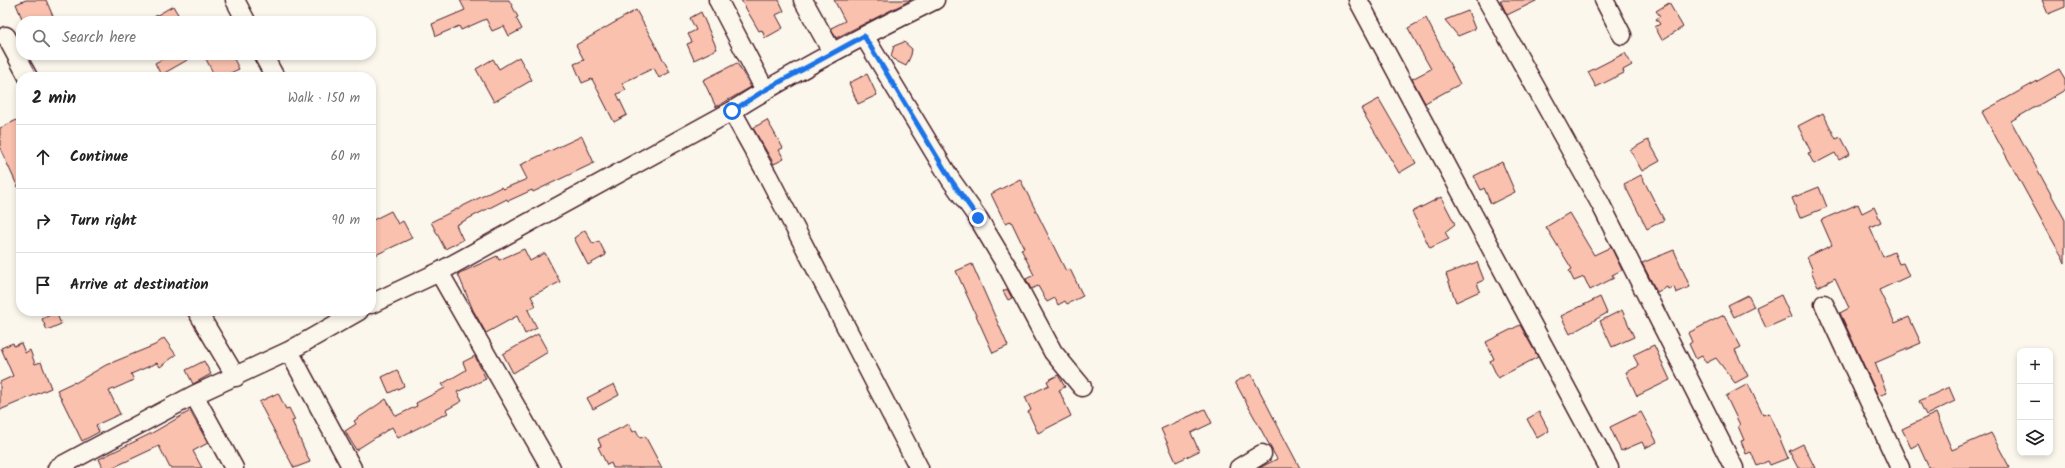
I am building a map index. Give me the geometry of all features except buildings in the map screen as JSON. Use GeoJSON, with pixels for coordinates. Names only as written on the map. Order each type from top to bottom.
{"type":"FeatureCollection","features":[{"type":"Feature","properties":{"kind":"street"},"geometry":{"type":"LineString","coordinates":[[236,0],[244,16]]}},
{"type":"Feature","properties":{"kind":"street"},"geometry":{"type":"LineString","coordinates":[[718,0],[765,90]]}},
{"type":"Feature","properties":{"kind":"street"},"geometry":{"type":"LineString","coordinates":[[803,0],[832,52]]}},
{"type":"Feature","properties":{"kind":"street"},"geometry":{"type":"LineString","coordinates":[[376,297],[439,272],[732,111],[765,90],[832,52],[935,0]]}},
{"type":"Feature","properties":{"kind":"street"},"geometry":{"type":"LineString","coordinates":[[1358,0],[1609,468]]}},
{"type":"Feature","properties":{"kind":"street"},"geometry":{"type":"LineString","coordinates":[[1488,0],[1600,203],[1734,468]]}},
{"type":"Feature","properties":{"kind":"street"},"geometry":{"type":"LineString","coordinates":[[1604,0],[1622,35]]}},
{"type":"Feature","properties":{"kind":"street"},"geometry":{"type":"LineString","coordinates":[[6,36],[16,55]]}},
{"type":"Feature","properties":{"kind":"street"},"geometry":{"type":"LineString","coordinates":[[864,36],[951,180],[982,225],[1053,352],[1082,387]]}},
{"type":"Feature","properties":{"kind":"street"},"geometry":{"type":"LineString","coordinates":[[19,60],[25,72]]}},
{"type":"Feature","properties":{"kind":"street"},"geometry":{"type":"LineString","coordinates":[[266,60],[272,72]]}},
{"type":"Feature","properties":{"kind":"street"},"geometry":{"type":"LineString","coordinates":[[732,111],[768,176],[919,468]]}},
{"type":"Feature","properties":{"kind":"street"},"geometry":{"type":"LineString","coordinates":[[439,272],[551,468]]}},
{"type":"Feature","properties":{"kind":"street"},"geometry":{"type":"LineString","coordinates":[[1824,304],[1900,468]]}},
{"type":"Feature","properties":{"kind":"street"},"geometry":{"type":"LineString","coordinates":[[200,316],[236,377]]}},
{"type":"Feature","properties":{"kind":"street"},"geometry":{"type":"LineString","coordinates":[[57,468],[194,395],[236,377],[289,351],[350,316]]}},
{"type":"Feature","properties":{"kind":"street"},"geometry":{"type":"LineString","coordinates":[[289,351],[352,468]]}},
{"type":"Feature","properties":{"kind":"street"},"geometry":{"type":"LineString","coordinates":[[194,395],[234,468]]}},
{"type":"Feature","properties":{"kind":"street"},"geometry":{"type":"LineString","coordinates":[[1239,468],[1262,454]]}},
{"type":"Feature","properties":{"kind":"route"},"geometry":{"type":"LineString","coordinates":[[732,111],[765,90],[832,52],[864,36],[951,180],[978,218]]}}]}
